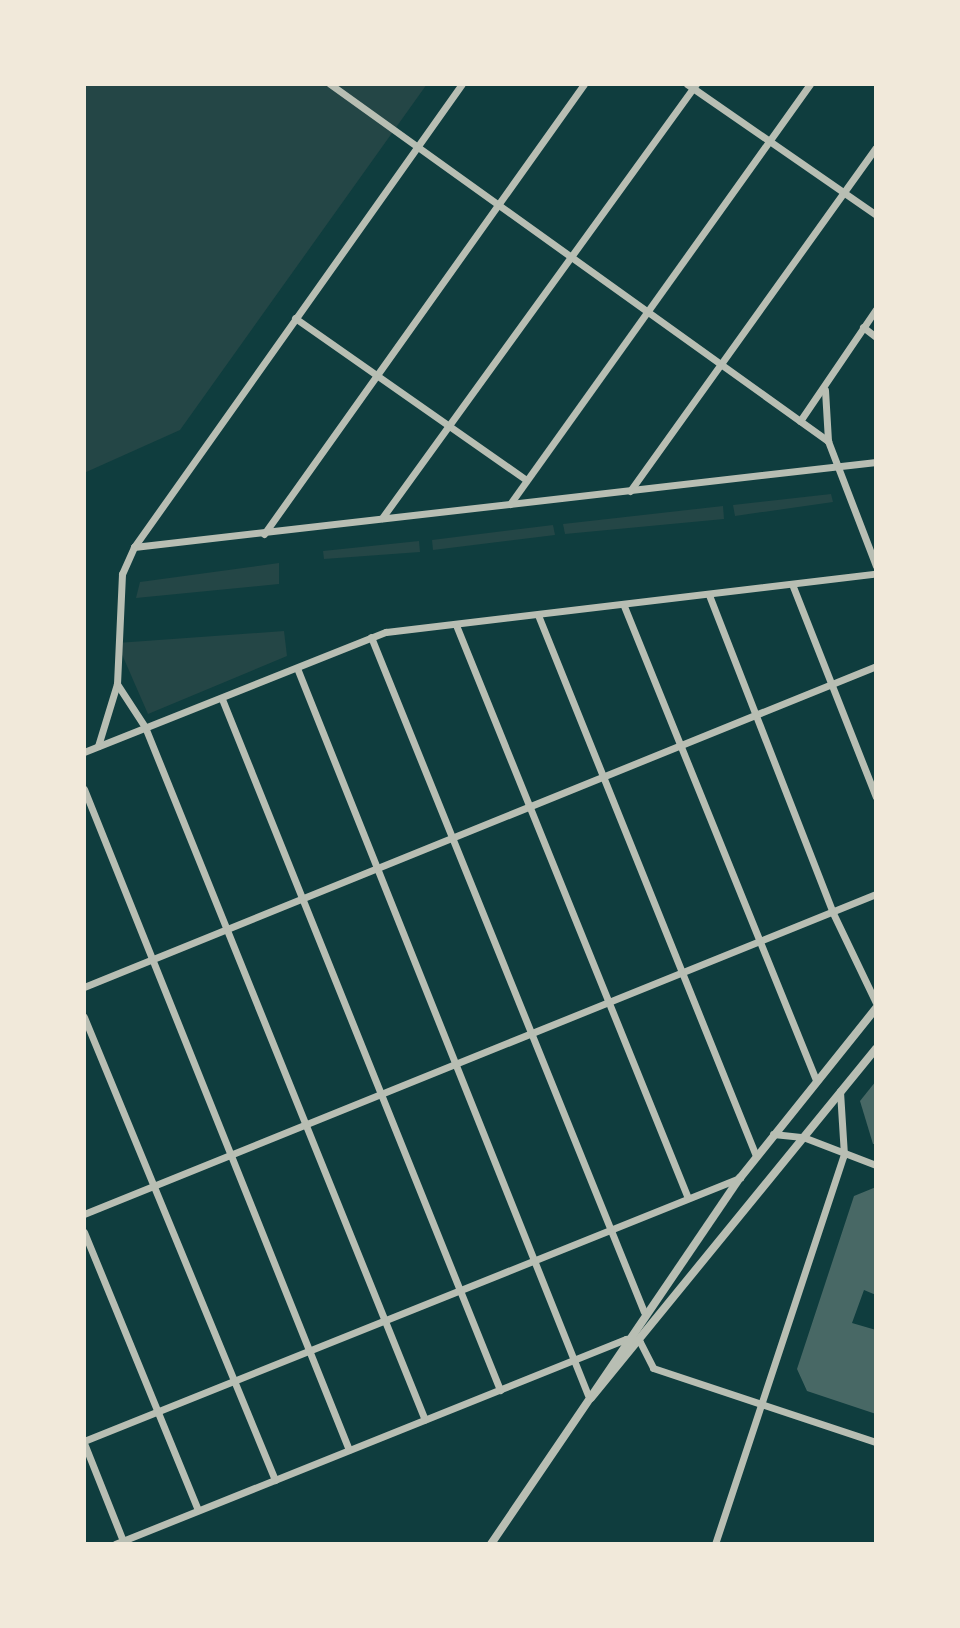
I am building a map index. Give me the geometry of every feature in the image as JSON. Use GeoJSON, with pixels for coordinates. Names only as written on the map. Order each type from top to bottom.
{"type":"FeatureCollection","features":[{"type":"Feature","properties":{"kind":"street"},"geometry":{"type":"LineString","coordinates":[[330,84],[828,441]]}},
{"type":"Feature","properties":{"kind":"street"},"geometry":{"type":"LineString","coordinates":[[98,746],[117,684],[122,574],[134,547],[462,84]]}},
{"type":"Feature","properties":{"kind":"street"},"geometry":{"type":"LineString","coordinates":[[264,534],[584,84]]}},
{"type":"Feature","properties":{"kind":"street"},"geometry":{"type":"LineString","coordinates":[[510,504],[810,84]]}},
{"type":"Feature","properties":{"kind":"street"},"geometry":{"type":"LineString","coordinates":[[382,518],[692,85],[876,215]]}},
{"type":"Feature","properties":{"kind":"street"},"geometry":{"type":"LineString","coordinates":[[629,491],[876,148]]}},
{"type":"Feature","properties":{"kind":"street"},"geometry":{"type":"LineString","coordinates":[[800,421],[825,390],[876,309]]}},
{"type":"Feature","properties":{"kind":"street"},"geometry":{"type":"LineString","coordinates":[[295,318],[526,480]]}},
{"type":"Feature","properties":{"kind":"street"},"geometry":{"type":"LineString","coordinates":[[863,327],[876,337]]}},
{"type":"Feature","properties":{"kind":"street"},"geometry":{"type":"LineString","coordinates":[[825,390],[828,441],[876,566]]}},
{"type":"Feature","properties":{"kind":"street"},"geometry":{"type":"LineString","coordinates":[[134,547],[839,469],[876,462]]}},
{"type":"Feature","properties":{"kind":"street"},"geometry":{"type":"LineString","coordinates":[[84,752],[371,637],[876,574]]}},
{"type":"Feature","properties":{"kind":"street"},"geometry":{"type":"LineString","coordinates":[[792,584],[876,797]]}},
{"type":"Feature","properties":{"kind":"street"},"geometry":{"type":"LineString","coordinates":[[491,1544],[644,1312],[756,1156],[876,1005],[832,911],[709,595]]}},
{"type":"Feature","properties":{"kind":"street"},"geometry":{"type":"LineString","coordinates":[[624,606],[678,746],[816,1080]]}},
{"type":"Feature","properties":{"kind":"street"},"geometry":{"type":"LineString","coordinates":[[538,615],[756,1156]]}},
{"type":"Feature","properties":{"kind":"street"},"geometry":{"type":"LineString","coordinates":[[456,625],[688,1198]]}},
{"type":"Feature","properties":{"kind":"street"},"geometry":{"type":"LineString","coordinates":[[371,637],[644,1312]]}},
{"type":"Feature","properties":{"kind":"street"},"geometry":{"type":"LineString","coordinates":[[84,987],[876,666]]}},
{"type":"Feature","properties":{"kind":"street"},"geometry":{"type":"LineString","coordinates":[[297,668],[539,1259],[588,1395]]}},
{"type":"Feature","properties":{"kind":"street"},"geometry":{"type":"LineString","coordinates":[[117,684],[145,727],[425,1420]]}},
{"type":"Feature","properties":{"kind":"street"},"geometry":{"type":"LineString","coordinates":[[222,699],[500,1390]]}},
{"type":"Feature","properties":{"kind":"street"},"geometry":{"type":"LineString","coordinates":[[84,789],[349,1450]]}},
{"type":"Feature","properties":{"kind":"street"},"geometry":{"type":"LineString","coordinates":[[84,1214],[876,894]]}},
{"type":"Feature","properties":{"kind":"street"},"geometry":{"type":"LineString","coordinates":[[84,1017],[275,1480]]}},
{"type":"Feature","properties":{"kind":"street"},"geometry":{"type":"LineString","coordinates":[[572,1421],[640,1342],[876,1048]]}},
{"type":"Feature","properties":{"kind":"street"},"geometry":{"type":"LineString","coordinates":[[715,1544],[844,1155],[840,1091]]}},
{"type":"Feature","properties":{"kind":"street"},"geometry":{"type":"LineString","coordinates":[[773,1134],[803,1137],[876,1165]]}},
{"type":"Feature","properties":{"kind":"street"},"geometry":{"type":"LineString","coordinates":[[640,1342],[626,1339],[119,1542],[84,1442],[740,1178]]}},
{"type":"Feature","properties":{"kind":"street"},"geometry":{"type":"LineString","coordinates":[[84,1232],[198,1510]]}},
{"type":"Feature","properties":{"kind":"street"},"geometry":{"type":"LineString","coordinates":[[640,1342],[653,1368],[876,1442]]}},
{"type":"Feature","properties":{"kind":"shaded area"},"geometry":{"type":"Polygon","coordinates":[[[84,84],[427,84],[180,430],[84,473],[84,84]]]}},
{"type":"Feature","properties":{"kind":"shaded area"},"geometry":{"type":"Polygon","coordinates":[[[831,494],[833,502],[735,516],[733,505],[831,494]]]}},
{"type":"Feature","properties":{"kind":"shaded area"},"geometry":{"type":"Polygon","coordinates":[[[723,506],[724,519],[565,534],[563,524],[723,506]]]}},
{"type":"Feature","properties":{"kind":"shaded area"},"geometry":{"type":"Polygon","coordinates":[[[553,525],[555,535],[433,550],[432,540],[553,525]]]}},
{"type":"Feature","properties":{"kind":"shaded area"},"geometry":{"type":"Polygon","coordinates":[[[419,541],[420,552],[324,559],[323,551],[419,541]]]}},
{"type":"Feature","properties":{"kind":"shaded area"},"geometry":{"type":"Polygon","coordinates":[[[279,563],[279,584],[136,598],[140,582],[279,563]]]}},
{"type":"Feature","properties":{"kind":"shaded area"},"geometry":{"type":"Polygon","coordinates":[[[284,631],[287,656],[148,714],[117,643],[284,631]]]}},
{"type":"Feature","properties":{"kind":"building"},"geometry":{"type":"Polygon","coordinates":[[[876,1081],[876,1144],[873,1144],[860,1101],[876,1081]]]}},
{"type":"Feature","properties":{"kind":"building"},"geometry":{"type":"Polygon","coordinates":[[[876,1187],[876,1295],[864,1290],[852,1323],[876,1330],[876,1414],[807,1391],[797,1369],[854,1196],[876,1187]]]}}]}
